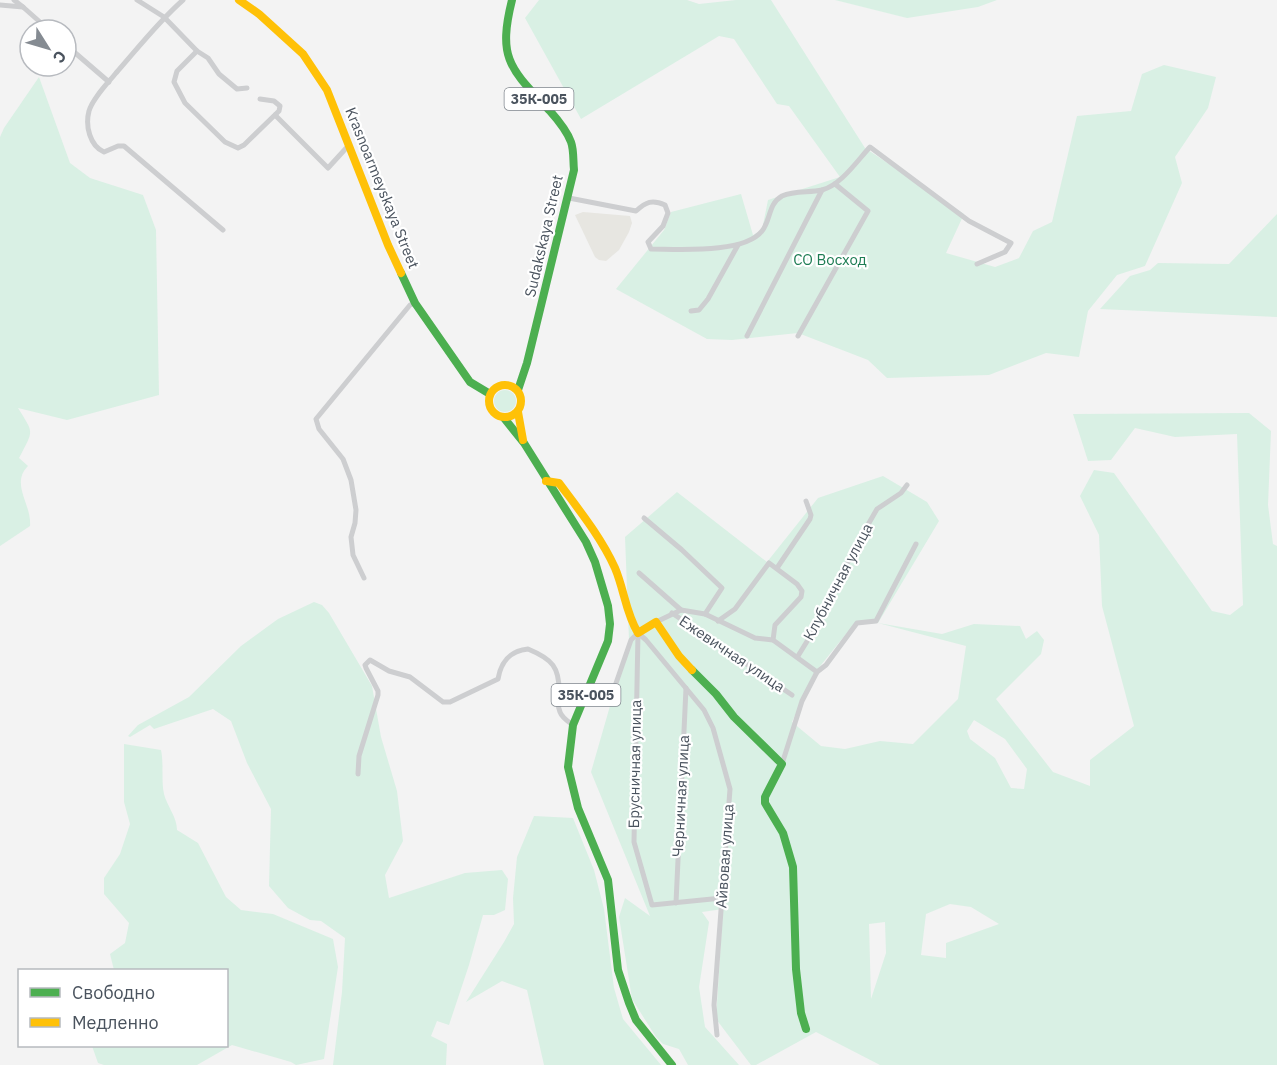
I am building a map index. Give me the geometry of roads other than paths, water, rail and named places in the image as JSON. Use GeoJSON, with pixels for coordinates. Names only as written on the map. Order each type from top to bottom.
{"type":"FeatureCollection","features":[{"type":"Feature","properties":{"kind":"main road","name":"Krasnoarmeyskaya Street"},"geometry":{"type":"LineString","coordinates":[[239,0],[259,14],[303,54],[327,90],[388,245],[415,303],[471,382],[490,394]]}},
{"type":"Feature","properties":{"kind":"main road","name":"Sudakskaya Street"},"geometry":{"type":"LineString","coordinates":[[512,0],[507,20],[506,51],[514,72],[559,121],[570,142],[574,170],[569,198],[518,390]]}},
{"type":"Feature","properties":{"kind":"main road"},"geometry":{"type":"LineString","coordinates":[[490,394],[498,386],[508,385],[518,390]]}},
{"type":"Feature","properties":{"kind":"main road","name":"35К-005"},"geometry":{"type":"LineString","coordinates":[[518,390],[522,397],[518,412],[524,443]]}},
{"type":"Feature","properties":{"kind":"main road","name":"35К-005"},"geometry":{"type":"LineString","coordinates":[[490,394],[489,404],[494,414],[504,418],[524,443],[576,525],[595,562],[608,606],[610,624],[608,641],[573,725],[568,768],[578,808],[608,880],[618,970],[636,1020],[672,1065]]}},
{"type":"Feature","properties":{"kind":"main road"},"geometry":{"type":"LineString","coordinates":[[504,418],[511,417],[518,412]]}},
{"type":"Feature","properties":{"kind":"main road"},"geometry":{"type":"LineString","coordinates":[[546,481],[559,483],[594,530],[615,568],[630,611],[632,624],[638,633],[656,622],[679,656],[716,694],[734,717],[782,764],[765,797],[765,803],[783,833],[793,867],[796,969],[801,1013],[806,1029]]}},
{"type":"Feature","properties":{"kind":"street"},"geometry":{"type":"LineString","coordinates":[[14,0],[36,18]]}},
{"type":"Feature","properties":{"kind":"street"},"geometry":{"type":"LineString","coordinates":[[137,0],[164,17],[197,51],[208,58],[219,74],[237,89],[247,88]]}},
{"type":"Feature","properties":{"kind":"street"},"geometry":{"type":"LineString","coordinates":[[183,0],[164,17],[109,82],[89,110],[88,129],[100,150],[104,152],[123,146],[223,230]]}},
{"type":"Feature","properties":{"kind":"street"},"geometry":{"type":"LineString","coordinates":[[0,5],[23,7]]}},
{"type":"Feature","properties":{"kind":"street"},"geometry":{"type":"LineString","coordinates":[[197,51],[177,71],[174,82],[185,103],[225,142],[238,148],[244,145],[279,111],[280,106],[274,101],[260,99]]}},
{"type":"Feature","properties":{"kind":"street"},"geometry":{"type":"LineString","coordinates":[[78,55],[109,82]]}},
{"type":"Feature","properties":{"kind":"street"},"geometry":{"type":"LineString","coordinates":[[275,115],[328,168],[349,145]]}},
{"type":"Feature","properties":{"kind":"street"},"geometry":{"type":"LineString","coordinates":[[569,198],[636,211],[646,202],[656,201],[665,205],[668,213],[663,226],[648,242],[651,249],[719,248],[738,245],[763,231],[774,201],[784,195],[800,191],[822,190],[835,184],[870,147],[969,221],[1011,243],[1005,252],[977,264]]}},
{"type":"Feature","properties":{"kind":"street"},"geometry":{"type":"LineString","coordinates":[[798,336],[868,211],[835,184]]}},
{"type":"Feature","properties":{"kind":"street"},"geometry":{"type":"LineString","coordinates":[[747,336],[822,190]]}},
{"type":"Feature","properties":{"kind":"street"},"geometry":{"type":"LineString","coordinates":[[691,310],[699,310],[708,299],[738,245]]}},
{"type":"Feature","properties":{"kind":"street"},"geometry":{"type":"LineString","coordinates":[[364,578],[352,555],[351,537],[356,510],[351,480],[343,459],[319,429],[315,419],[410,305],[415,303]]}},
{"type":"Feature","properties":{"kind":"street","name":"Клубничная улица"},"geometry":{"type":"LineString","coordinates":[[798,656],[877,509],[901,494],[907,486]]}},
{"type":"Feature","properties":{"kind":"street"},"geometry":{"type":"LineString","coordinates":[[777,568],[810,519],[811,515],[806,501]]}},
{"type":"Feature","properties":{"kind":"street"},"geometry":{"type":"LineString","coordinates":[[644,518],[722,588],[705,614]]}},
{"type":"Feature","properties":{"kind":"street"},"geometry":{"type":"LineString","coordinates":[[782,764],[802,701],[817,672],[826,665],[857,623],[876,621],[916,544]]}},
{"type":"Feature","properties":{"kind":"street"},"geometry":{"type":"LineString","coordinates":[[718,621],[735,609],[769,563],[797,584],[802,591],[801,597],[775,625],[773,640]]}},
{"type":"Feature","properties":{"kind":"street"},"geometry":{"type":"LineString","coordinates":[[639,573],[681,610]]}},
{"type":"Feature","properties":{"kind":"street"},"geometry":{"type":"LineString","coordinates":[[656,622],[681,610],[705,614],[755,638],[773,640],[817,672]]}},
{"type":"Feature","properties":{"kind":"street","name":"Ежевичная улица"},"geometry":{"type":"LineString","coordinates":[[672,613],[792,695]]}},
{"type":"Feature","properties":{"kind":"street"},"geometry":{"type":"LineString","coordinates":[[615,686],[631,640],[638,633]]}},
{"type":"Feature","properties":{"kind":"street","name":"Айвовая улица"},"geometry":{"type":"LineString","coordinates":[[638,633],[704,710],[713,728],[730,789],[714,1005],[717,1035]]}},
{"type":"Feature","properties":{"kind":"street","name":"Брусничная улица"},"geometry":{"type":"LineString","coordinates":[[638,633],[634,842],[652,905],[676,903]]}},
{"type":"Feature","properties":{"kind":"street"},"geometry":{"type":"LineString","coordinates":[[358,774],[358,756],[378,695],[366,668],[367,662],[374,661],[389,671],[410,677],[443,702],[450,702],[498,679],[500,668],[510,654],[528,649],[554,664],[560,678],[560,713],[573,725]]}},
{"type":"Feature","properties":{"kind":"street","name":"Черничная улица"},"geometry":{"type":"LineString","coordinates":[[676,903],[686,688]]}},
{"type":"Feature","properties":{"kind":"street"},"geometry":{"type":"LineString","coordinates":[[676,903],[722,898]]}},
{"type":"Feature","properties":{"kind":"park label","name":"СО Восход"},"geometry":{"type":"Point","coordinates":[830,260]}}]}
